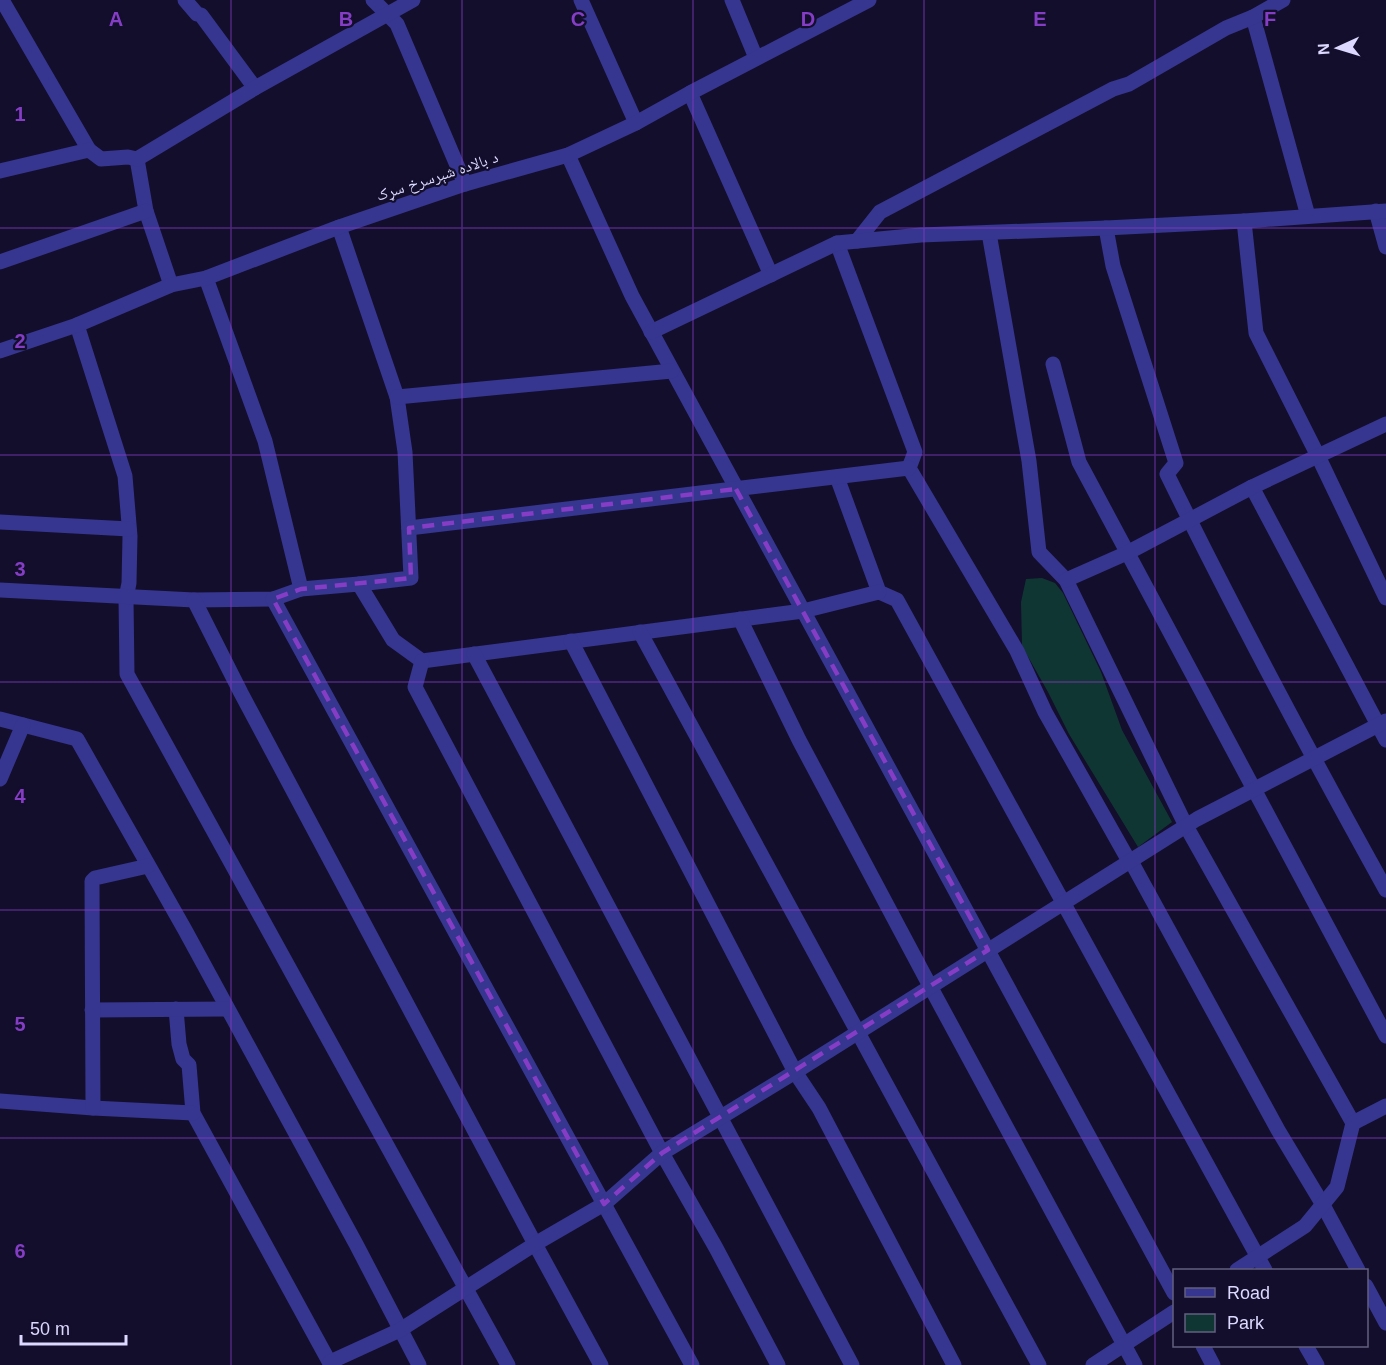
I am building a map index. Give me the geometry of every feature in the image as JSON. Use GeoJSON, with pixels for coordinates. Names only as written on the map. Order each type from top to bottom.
{"type":"FeatureCollection","features":[{"type":"Feature","properties":{"kind":"street"},"geometry":{"type":"LineString","coordinates":[[2,0],[89,150],[101,159],[128,157],[137,159],[255,88],[413,0]]}},
{"type":"Feature","properties":{"kind":"street"},"geometry":{"type":"LineString","coordinates":[[185,0],[197,14],[201,15],[255,88]]}},
{"type":"Feature","properties":{"kind":"street"},"geometry":{"type":"LineString","coordinates":[[373,0],[397,24],[465,184]]}},
{"type":"Feature","properties":{"kind":"street"},"geometry":{"type":"LineString","coordinates":[[581,0],[636,123]]}},
{"type":"Feature","properties":{"kind":"street"},"geometry":{"type":"LineString","coordinates":[[732,0],[756,58]]}},
{"type":"Feature","properties":{"kind":"street","name":"د بالاده شېرسرخ سړک"},"geometry":{"type":"LineString","coordinates":[[0,351],[77,325],[171,285],[206,278],[339,227],[465,184],[568,155],[636,123],[868,0]]}},
{"type":"Feature","properties":{"kind":"street"},"geometry":{"type":"LineString","coordinates":[[857,242],[880,212],[1113,89],[1129,84],[1226,28],[1283,0]]}},
{"type":"Feature","properties":{"kind":"street"},"geometry":{"type":"LineString","coordinates":[[1253,16],[1308,216]]}},
{"type":"Feature","properties":{"kind":"street"},"geometry":{"type":"LineString","coordinates":[[0,26],[15,23]]}},
{"type":"Feature","properties":{"kind":"street"},"geometry":{"type":"LineString","coordinates":[[690,93],[771,275]]}},
{"type":"Feature","properties":{"kind":"street"},"geometry":{"type":"LineString","coordinates":[[0,171],[89,150]]}},
{"type":"Feature","properties":{"kind":"street"},"geometry":{"type":"LineString","coordinates":[[568,155],[632,296],[651,332],[1173,1291]]}},
{"type":"Feature","properties":{"kind":"street"},"geometry":{"type":"LineString","coordinates":[[137,159],[146,211],[171,285]]}},
{"type":"Feature","properties":{"kind":"street"},"geometry":{"type":"LineString","coordinates":[[0,262],[146,211]]}},
{"type":"Feature","properties":{"kind":"street"},"geometry":{"type":"LineString","coordinates":[[651,332],[837,243],[921,235],[1106,228],[1381,211],[1386,247]]}},
{"type":"Feature","properties":{"kind":"street"},"geometry":{"type":"LineString","coordinates":[[1244,220],[1256,333],[1386,598]]}},
{"type":"Feature","properties":{"kind":"street"},"geometry":{"type":"LineString","coordinates":[[0,590],[126,598],[273,599],[302,589],[411,578],[405,452],[398,397],[339,227]]}},
{"type":"Feature","properties":{"kind":"street"},"geometry":{"type":"LineString","coordinates":[[1106,228],[1113,266],[1176,463],[1167,474],[1313,759],[1386,890]]}},
{"type":"Feature","properties":{"kind":"street"},"geometry":{"type":"LineString","coordinates":[[989,233],[1029,461],[1039,552],[1066,580],[1186,826],[1353,1123],[1337,1187],[1305,1226],[1261,1264],[1241,1269]]}},
{"type":"Feature","properties":{"kind":"street"},"geometry":{"type":"LineString","coordinates":[[837,243],[915,452],[909,468]]}},
{"type":"Feature","properties":{"kind":"street"},"geometry":{"type":"LineString","coordinates":[[206,278],[265,441],[302,589]]}},
{"type":"Feature","properties":{"kind":"street"},"geometry":{"type":"LineString","coordinates":[[77,325],[125,476],[129,529],[129,584],[126,598],[127,674],[508,1365]]}},
{"type":"Feature","properties":{"kind":"street"},"geometry":{"type":"LineString","coordinates":[[1053,364],[1079,462],[1386,1036]]}},
{"type":"Feature","properties":{"kind":"street"},"geometry":{"type":"LineString","coordinates":[[398,397],[672,371]]}},
{"type":"Feature","properties":{"kind":"street"},"geometry":{"type":"LineString","coordinates":[[1066,580],[1127,553],[1252,487],[1386,424]]}},
{"type":"Feature","properties":{"kind":"street"},"geometry":{"type":"LineString","coordinates":[[409,528],[909,468]]}},
{"type":"Feature","properties":{"kind":"street"},"geometry":{"type":"LineString","coordinates":[[909,468],[1017,651],[1045,712],[1357,1269]]}},
{"type":"Feature","properties":{"kind":"street"},"geometry":{"type":"LineString","coordinates":[[837,477],[879,592]]}},
{"type":"Feature","properties":{"kind":"street"},"geometry":{"type":"LineString","coordinates":[[1252,487],[1382,723],[1386,740]]}},
{"type":"Feature","properties":{"kind":"street"},"geometry":{"type":"LineString","coordinates":[[0,522],[129,529]]}},
{"type":"Feature","properties":{"kind":"street"},"geometry":{"type":"LineString","coordinates":[[359,584],[393,640],[422,661],[803,611],[879,592],[897,600],[1261,1264]]}},
{"type":"Feature","properties":{"kind":"street"},"geometry":{"type":"LineString","coordinates":[[273,599],[692,1365]]}},
{"type":"Feature","properties":{"kind":"street"},"geometry":{"type":"LineString","coordinates":[[194,600],[241,693],[601,1365]]}},
{"type":"Feature","properties":{"kind":"street"},"geometry":{"type":"LineString","coordinates":[[740,619],[799,740],[1135,1365]]}},
{"type":"Feature","properties":{"kind":"street"},"geometry":{"type":"LineString","coordinates":[[640,632],[1039,1365]]}},
{"type":"Feature","properties":{"kind":"street"},"geometry":{"type":"LineString","coordinates":[[571,641],[795,1071],[819,1108],[954,1365]]}},
{"type":"Feature","properties":{"kind":"street"},"geometry":{"type":"LineString","coordinates":[[474,654],[852,1365]]}},
{"type":"Feature","properties":{"kind":"street"},"geometry":{"type":"LineString","coordinates":[[422,661],[415,687],[662,1153],[778,1365]]}},
{"type":"Feature","properties":{"kind":"street"},"geometry":{"type":"LineString","coordinates":[[0,719],[77,739],[185,930],[356,1244],[419,1365]]}},
{"type":"Feature","properties":{"kind":"street"},"geometry":{"type":"LineString","coordinates":[[176,1009],[179,1044],[183,1059],[189,1065],[194,1113],[330,1364],[400,1329],[604,1203],[662,1153],[1186,826],[1382,723]]}},
{"type":"Feature","properties":{"kind":"street"},"geometry":{"type":"LineString","coordinates":[[0,779],[23,725]]}},
{"type":"Feature","properties":{"kind":"street"},"geometry":{"type":"LineString","coordinates":[[93,1108],[92,881],[95,878],[148,866]]}},
{"type":"Feature","properties":{"kind":"street"},"geometry":{"type":"LineString","coordinates":[[92,1010],[227,1009]]}},
{"type":"Feature","properties":{"kind":"street"},"geometry":{"type":"LineString","coordinates":[[0,1101],[194,1113]]}},
{"type":"Feature","properties":{"kind":"street"},"geometry":{"type":"LineString","coordinates":[[1353,1123],[1386,1106]]}},
{"type":"Feature","properties":{"kind":"street"},"geometry":{"type":"LineString","coordinates":[[1368,1290],[1386,1323]]}},
{"type":"Feature","properties":{"kind":"street"},"geometry":{"type":"LineString","coordinates":[[1093,1365],[1173,1313]]}},
{"type":"Feature","properties":{"kind":"street"},"geometry":{"type":"LineString","coordinates":[[1204,1347],[1214,1365]]}},
{"type":"Feature","properties":{"kind":"street"},"geometry":{"type":"LineString","coordinates":[[1307,1347],[1317,1365]]}},
{"type":"Feature","properties":{"kind":"highlighted area"},"geometry":{"type":"Polygon","coordinates":[[[736,489],[988,950],[662,1153],[604,1204],[273,599],[301,589],[411,578],[409,528],[736,489]]]}},
{"type":"Feature","properties":{"kind":"green space"},"geometry":{"type":"Polygon","coordinates":[[[1042,578],[1055,583],[1063,593],[1101,672],[1122,730],[1172,822],[1138,847],[1069,734],[1022,646],[1021,602],[1026,579],[1042,578]]]}}]}
